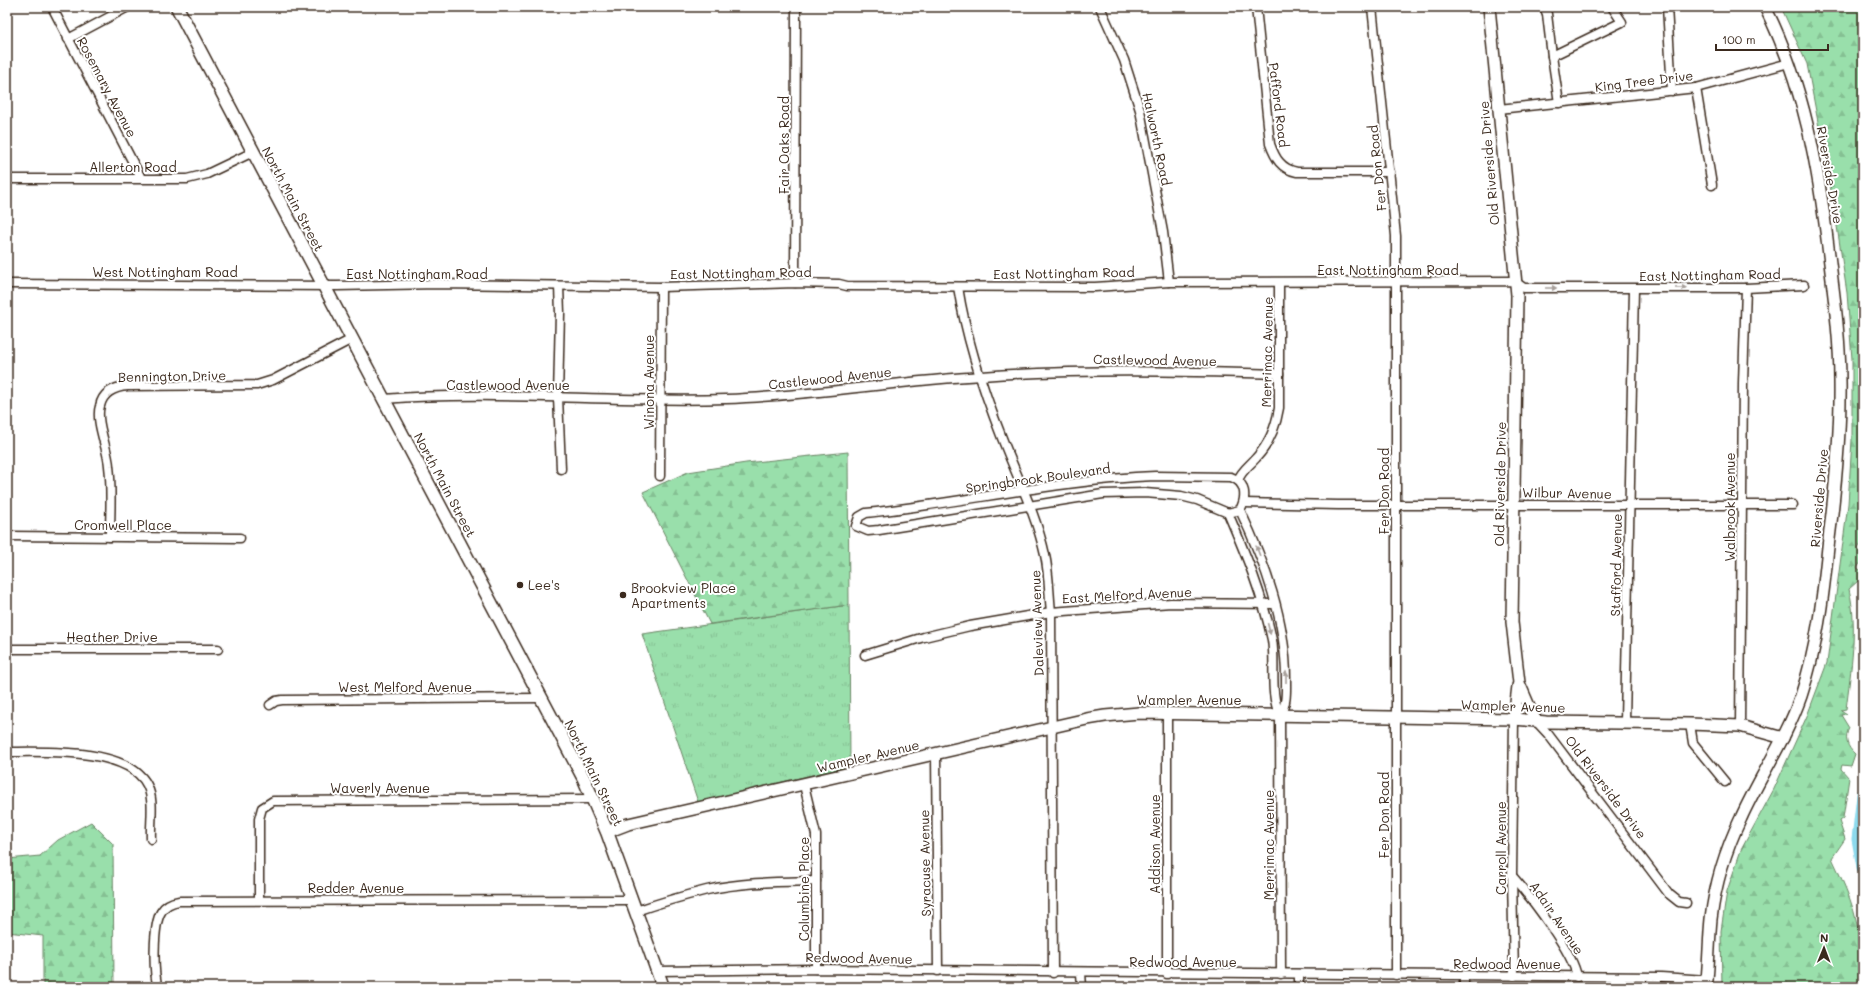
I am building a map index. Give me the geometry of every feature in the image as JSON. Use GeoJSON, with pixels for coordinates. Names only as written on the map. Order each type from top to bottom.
{"type":"FeatureCollection","features":[{"type":"Feature","properties":{"kind":"main road","name":"North Main Street"},"geometry":{"type":"LineString","coordinates":[[177,7],[322,285],[384,399],[594,799],[663,987]]}},
{"type":"Feature","properties":{"kind":"street","name":"Rosemary Avenue"},"geometry":{"type":"LineString","coordinates":[[52,7],[141,178]]}},
{"type":"Feature","properties":{"kind":"street"},"geometry":{"type":"LineString","coordinates":[[68,39],[128,7]]}},
{"type":"Feature","properties":{"kind":"street","name":"Fair Oaks Road"},"geometry":{"type":"LineString","coordinates":[[795,283],[796,7]]}},
{"type":"Feature","properties":{"kind":"street","name":"Halworth Road"},"geometry":{"type":"LineString","coordinates":[[1100,7],[1124,60],[1140,110],[1170,282]]}},
{"type":"Feature","properties":{"kind":"street","name":"Pafford Road"},"geometry":{"type":"LineString","coordinates":[[1256,7],[1270,144],[1278,162],[1287,169],[1297,172],[1390,172]]}},
{"type":"Feature","properties":{"kind":"street","name":"Fer Don Road"},"geometry":{"type":"LineString","coordinates":[[1372,7],[1396,230],[1396,975]]}},
{"type":"Feature","properties":{"kind":"street","name":"Old Riverside Drive"},"geometry":{"type":"LineString","coordinates":[[1488,7],[1499,109],[1514,281],[1517,295],[1512,622],[1519,683],[1535,720],[1548,734],[1669,894],[1679,902],[1686,903]]}},
{"type":"Feature","properties":{"kind":"street"},"geometry":{"type":"LineString","coordinates":[[1544,7],[1547,14],[1559,103]]}},
{"type":"Feature","properties":{"kind":"street"},"geometry":{"type":"LineString","coordinates":[[1552,56],[1622,22],[1612,7]]}},
{"type":"Feature","properties":{"kind":"street"},"geometry":{"type":"LineString","coordinates":[[1667,7],[1672,92]]}},
{"type":"Feature","properties":{"kind":"street","name":"Riverside Drive"},"geometry":{"type":"LineString","coordinates":[[1708,984],[1711,919],[1724,861],[1741,817],[1792,720],[1812,659],[1836,483],[1840,381],[1832,280],[1824,215],[1809,135],[1800,97],[1789,63],[1765,7]]}},
{"type":"Feature","properties":{"kind":"street","name":"King Tree Drive"},"geometry":{"type":"LineString","coordinates":[[1499,109],[1672,92],[1696,88],[1789,63]]}},
{"type":"Feature","properties":{"kind":"street"},"geometry":{"type":"LineString","coordinates":[[1696,88],[1712,185]]}},
{"type":"Feature","properties":{"kind":"street","name":"Allerton Road"},"geometry":{"type":"LineString","coordinates":[[7,179],[187,179],[201,176],[253,152]]}},
{"type":"Feature","properties":{"kind":"street","name":"East Nottingham Road"},"geometry":{"type":"LineString","coordinates":[[322,285],[438,284],[661,287],[795,283],[839,284],[847,286],[1095,287],[1170,282],[1279,283],[1514,281],[1524,288],[1746,288],[1804,285]]}},
{"type":"Feature","properties":{"kind":"street","name":"Merrimac Avenue"},"geometry":{"type":"LineString","coordinates":[[1238,480],[1241,472],[1267,444],[1273,432],[1279,408],[1279,283]]}},
{"type":"Feature","properties":{"kind":"street","name":"West Nottingham Road"},"geometry":{"type":"LineString","coordinates":[[7,284],[322,285]]}},
{"type":"Feature","properties":{"kind":"street"},"geometry":{"type":"LineString","coordinates":[[559,286],[560,313],[558,397],[561,469]]}},
{"type":"Feature","properties":{"kind":"street","name":"Winona Avenue"},"geometry":{"type":"LineString","coordinates":[[660,476],[661,287]]}},
{"type":"Feature","properties":{"kind":"street","name":"Daleview Avenue"},"geometry":{"type":"LineString","coordinates":[[958,287],[980,376],[1002,437],[1030,505],[1045,556],[1050,612],[1053,973]]}},
{"type":"Feature","properties":{"kind":"street","name":"Walbrook Avenue"},"geometry":{"type":"LineString","coordinates":[[1740,726],[1743,383],[1746,288]]}},
{"type":"Feature","properties":{"kind":"street","name":"Stafford Avenue"},"geometry":{"type":"LineString","coordinates":[[1625,722],[1634,289]]}},
{"type":"Feature","properties":{"kind":"street","name":"Bennington Drive"},"geometry":{"type":"LineString","coordinates":[[110,537],[110,474],[99,410],[102,399],[109,391],[118,387],[128,386],[257,385],[273,380],[352,339]]}},
{"type":"Feature","properties":{"kind":"street","name":"Castlewood Avenue"},"geometry":{"type":"LineString","coordinates":[[384,399],[558,397],[660,400],[771,397],[980,376],[1133,370],[1279,374]]}},
{"type":"Feature","properties":{"kind":"street","name":"Springbrook Boulevard"},"geometry":{"type":"LineString","coordinates":[[1228,513],[1197,500],[1181,496],[1145,493],[1103,494],[879,530],[868,531],[856,526],[859,517],[866,513],[917,508],[1082,481],[1126,477],[1231,477],[1238,480]]}},
{"type":"Feature","properties":{"kind":"street"},"geometry":{"type":"LineString","coordinates":[[1228,513],[1242,507],[1243,486],[1238,480]]}},
{"type":"Feature","properties":{"kind":"street","name":"Wilbur Avenue"},"geometry":{"type":"LineString","coordinates":[[1242,507],[1514,504],[1794,505]]}},
{"type":"Feature","properties":{"kind":"street","name":"Merrimac Avenue"},"geometry":{"type":"LineString","coordinates":[[1242,507],[1264,567],[1282,629],[1286,655],[1286,705],[1280,715]]}},
{"type":"Feature","properties":{"kind":"street","name":"Merrimac Avenue"},"geometry":{"type":"LineString","coordinates":[[1228,513],[1248,561],[1263,605],[1274,653],[1275,706],[1280,715],[1281,974]]}},
{"type":"Feature","properties":{"kind":"street","name":"Cromwell Place"},"geometry":{"type":"LineString","coordinates":[[7,536],[240,538]]}},
{"type":"Feature","properties":{"kind":"street","name":"East Melford Avenue"},"geometry":{"type":"LineString","coordinates":[[865,655],[954,630],[1050,612],[1171,603],[1275,604]]}},
{"type":"Feature","properties":{"kind":"street","name":"Heather Drive"},"geometry":{"type":"LineString","coordinates":[[7,649],[218,649]]}},
{"type":"Feature","properties":{"kind":"street"},"geometry":{"type":"LineString","coordinates":[[1514,719],[1519,683]]}},
{"type":"Feature","properties":{"kind":"street","name":"West Melford Avenue"},"geometry":{"type":"LineString","coordinates":[[270,705],[276,701],[282,700],[542,698]]}},
{"type":"Feature","properties":{"kind":"street","name":"Wampler Avenue"},"geometry":{"type":"LineString","coordinates":[[607,832],[628,824],[1105,716],[1167,714],[1280,715],[1690,724],[1740,726],[1783,738]]}},
{"type":"Feature","properties":{"kind":"street","name":"Addison Avenue"},"geometry":{"type":"LineString","coordinates":[[1167,714],[1167,974]]}},
{"type":"Feature","properties":{"kind":"street","name":"Carroll Avenue"},"geometry":{"type":"LineString","coordinates":[[1514,719],[1512,876],[1514,976]]}},
{"type":"Feature","properties":{"kind":"street"},"geometry":{"type":"LineString","coordinates":[[1690,724],[1693,743],[1725,782]]}},
{"type":"Feature","properties":{"kind":"street"},"geometry":{"type":"LineString","coordinates":[[7,752],[77,754],[107,760],[134,770],[144,780],[150,792],[152,806],[151,839]]}},
{"type":"Feature","properties":{"kind":"street","name":"Syracuse Avenue"},"geometry":{"type":"LineString","coordinates":[[936,754],[938,971]]}},
{"type":"Feature","properties":{"kind":"street","name":"Columbine Place"},"geometry":{"type":"LineString","coordinates":[[804,785],[816,835],[816,969]]}},
{"type":"Feature","properties":{"kind":"street","name":"Waverly Avenue"},"geometry":{"type":"LineString","coordinates":[[259,900],[259,819],[262,808],[272,801],[594,799]]}},
{"type":"Feature","properties":{"kind":"street","name":"Adair Avenue"},"geometry":{"type":"LineString","coordinates":[[1512,876],[1524,889],[1573,961],[1577,977]]}},
{"type":"Feature","properties":{"kind":"street","name":"Redder Avenue"},"geometry":{"type":"LineString","coordinates":[[158,987],[156,977],[157,920],[161,910],[179,901],[259,900],[634,906],[724,887],[778,882],[816,881]]}},
{"type":"Feature","properties":{"kind":"street","name":"Redwood Avenue"},"geometry":{"type":"LineString","coordinates":[[658,971],[816,969],[1053,973],[1514,976],[1577,977],[1708,984]]}},
{"type":"Feature","properties":{"kind":"street"},"geometry":{"type":"LineString","coordinates":[[1081,973],[1082,987]]}},
{"type":"Feature","properties":{"kind":"street"},"geometry":{"type":"LineString","coordinates":[[1299,975],[1299,987]]}},
{"type":"Feature","properties":{"kind":"street"},"geometry":{"type":"LineString","coordinates":[[1464,976],[1464,987]]}},
{"type":"Feature","properties":{"kind":"green space"},"geometry":{"type":"Polygon","coordinates":[[[1781,7],[1863,7],[1863,539],[1858,549],[1862,555],[1861,562],[1857,568],[1863,572],[1863,580],[1858,581],[1849,589],[1853,619],[1853,649],[1846,709],[1841,710],[1847,714],[1841,715],[1849,728],[1847,732],[1848,745],[1855,754],[1851,766],[1842,765],[1841,769],[1849,778],[1843,818],[1839,821],[1845,839],[1832,858],[1854,910],[1860,944],[1863,945],[1863,987],[1722,987],[1721,931],[1727,891],[1741,850],[1774,789],[1807,716],[1827,663],[1848,504],[1852,440],[1852,359],[1847,293],[1834,206],[1807,64],[1781,7]]]}},
{"type":"Feature","properties":{"kind":"green space"},"geometry":{"type":"Polygon","coordinates":[[[848,452],[849,605],[710,624],[643,492],[688,472],[746,463],[848,452]]]}},
{"type":"Feature","properties":{"kind":"green space"},"geometry":{"type":"Polygon","coordinates":[[[849,605],[850,766],[698,802],[642,634],[849,605]]]}},
{"type":"Feature","properties":{"kind":"green space"},"geometry":{"type":"Polygon","coordinates":[[[91,822],[113,844],[114,987],[43,987],[43,936],[7,932],[7,859],[40,856],[58,840],[91,822]]]}},
{"type":"Feature","properties":{"kind":"waterway"},"geometry":{"type":"LineString","coordinates":[[1863,795],[1858,839],[1863,867]]}},
{"type":"Feature","properties":{"kind":"place","name":"Lee's"},"geometry":{"type":"Point","coordinates":[520,585]}},
{"type":"Feature","properties":{"kind":"place","name":"Brookview Place Apartments"},"geometry":{"type":"Point","coordinates":[623,595]}}]}
